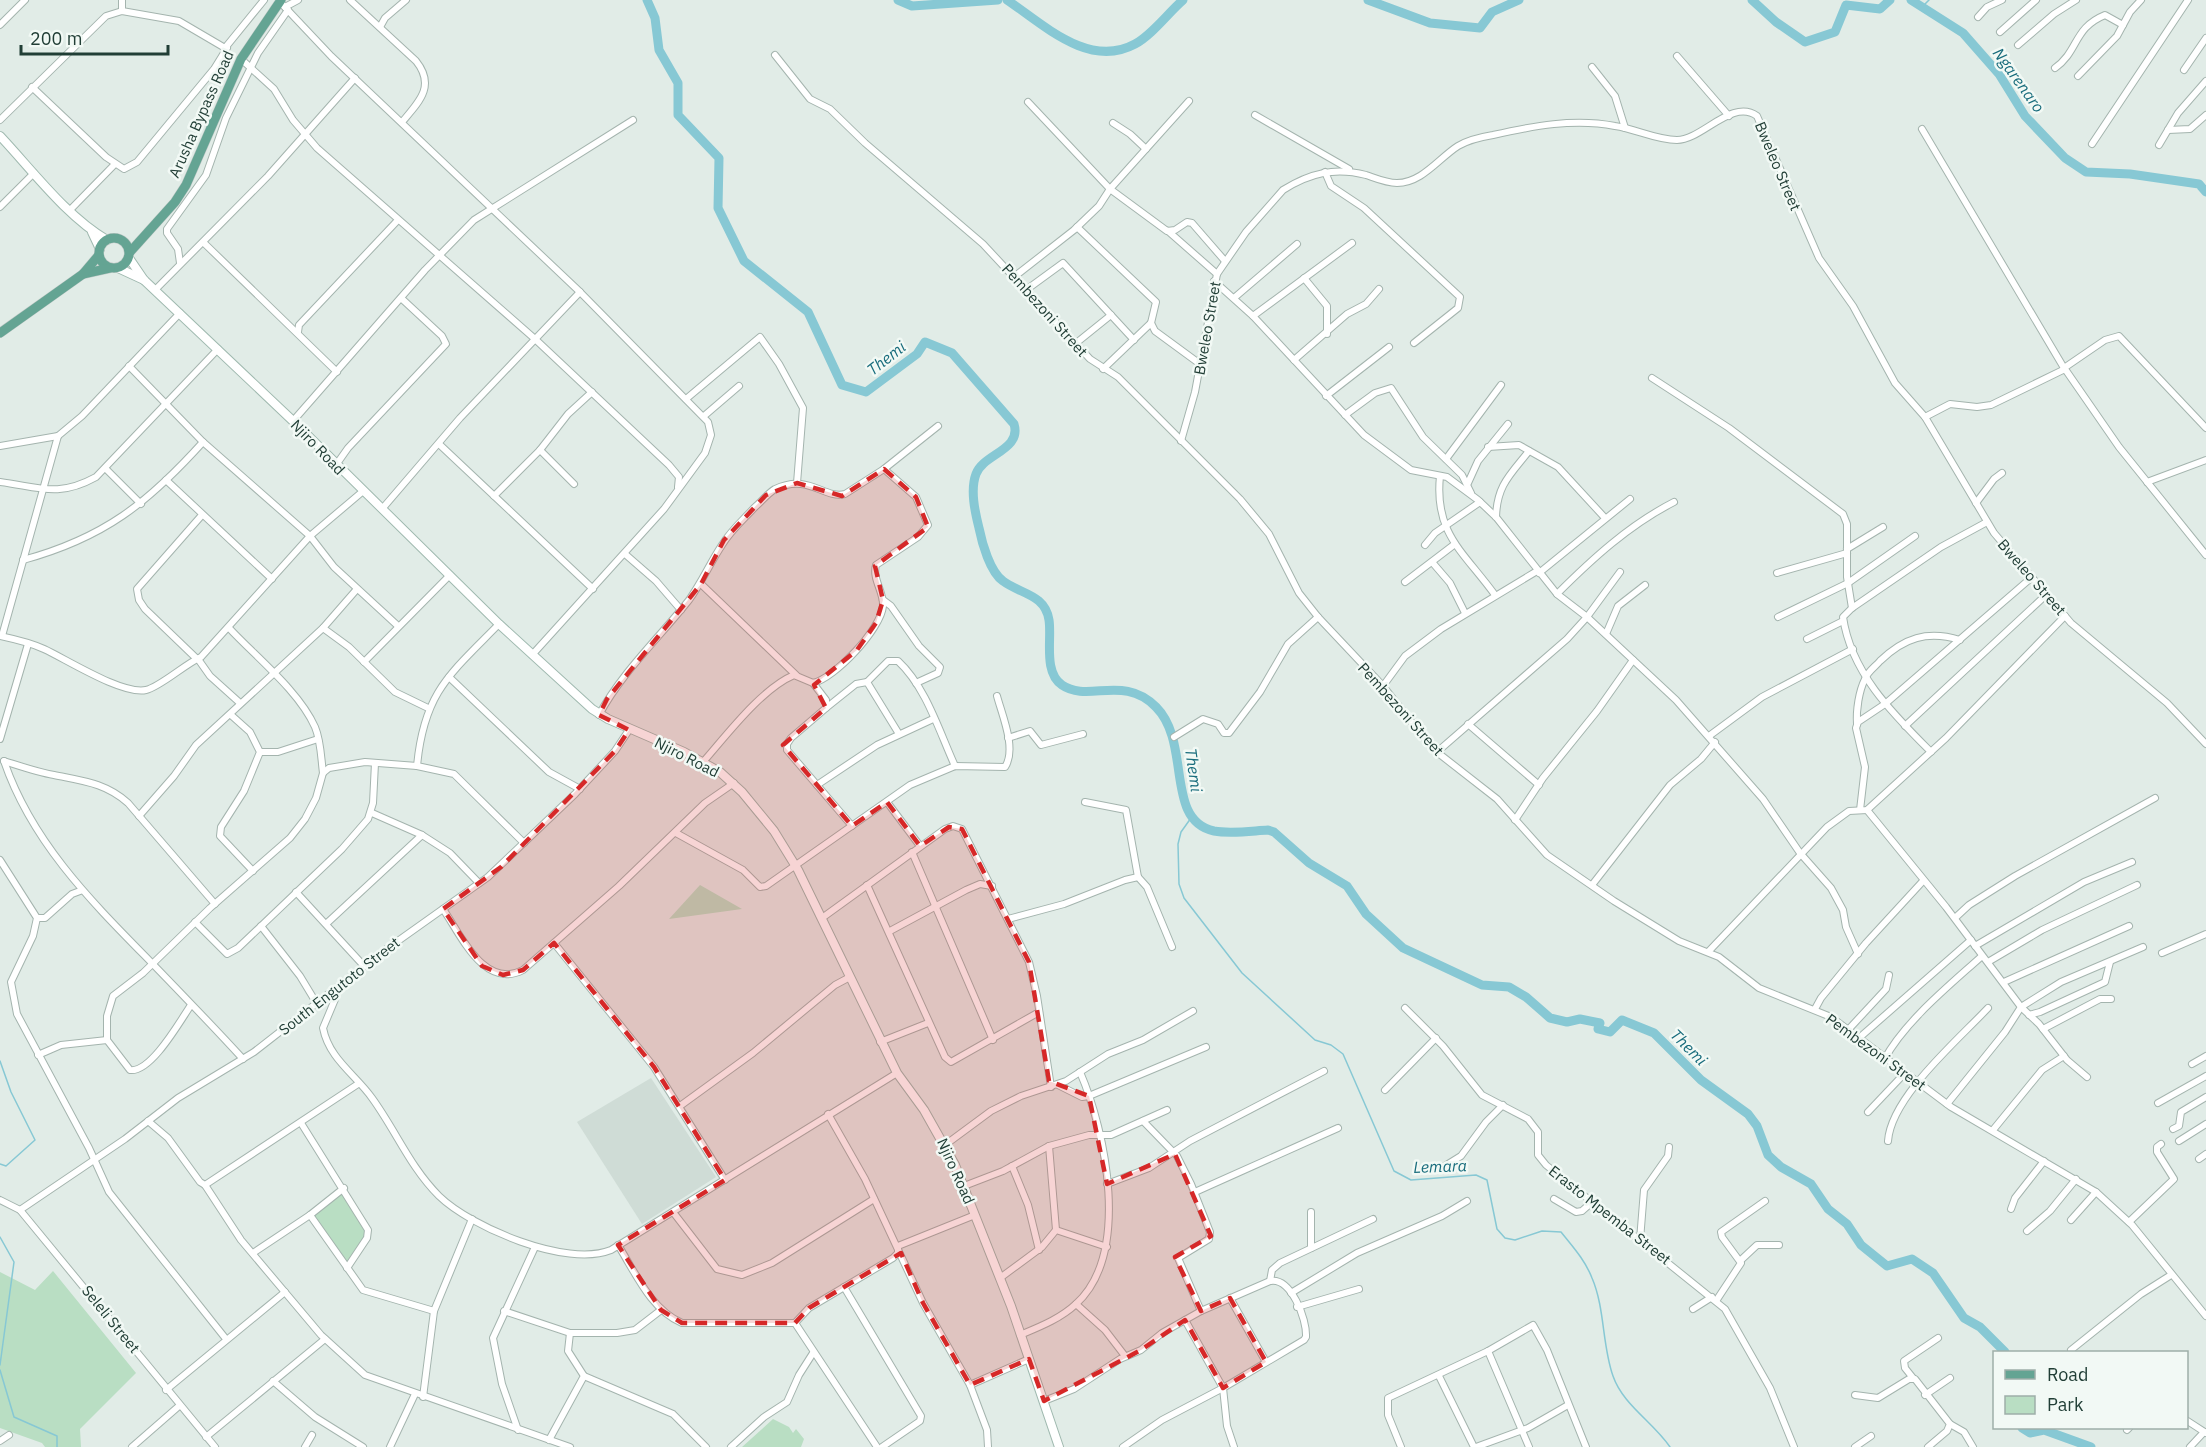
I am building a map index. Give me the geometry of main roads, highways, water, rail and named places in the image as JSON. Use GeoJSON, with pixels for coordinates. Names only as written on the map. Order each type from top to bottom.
{"type":"FeatureCollection","features":[{"type":"Feature","properties":{"kind":"main road","name":"Arusha Bypass Road"},"geometry":{"type":"LineString","coordinates":[[114,268],[129,255],[142,236],[175,202],[186,185],[241,59],[281,6]]}},
{"type":"Feature","properties":{"kind":"main road"},"geometry":{"type":"LineString","coordinates":[[0,333],[82,274],[107,240],[142,236]]}},
{"type":"Feature","properties":{"kind":"main road"},"geometry":{"type":"LineString","coordinates":[[119,239],[126,244],[129,255]]}},
{"type":"Feature","properties":{"kind":"main road"},"geometry":{"type":"LineString","coordinates":[[99,252],[102,263],[114,268]]}},
{"type":"Feature","properties":{"kind":"main road"},"geometry":{"type":"LineString","coordinates":[[82,274],[114,268]]}},
{"type":"Feature","properties":{"kind":"waterway","name":"Themi"},"geometry":{"type":"LineString","coordinates":[[647,0],[655,18],[659,50],[678,83],[678,115],[719,158],[718,208],[744,261],[808,312],[842,385],[866,392],[917,354],[925,342],[952,353],[1014,424],[1015,433],[1012,440],[980,467],[974,480],[976,515],[990,564],[998,577],[1037,600],[1047,611],[1050,628],[1050,664],[1052,672],[1062,685],[1072,690],[1131,692],[1144,697],[1156,707],[1167,722],[1173,740],[1183,796],[1189,812],[1199,824],[1221,832],[1268,830],[1274,832],[1309,863],[1347,886],[1366,914],[1403,948],[1482,985],[1509,987],[1526,997],[1550,1018],[1567,1022],[1580,1019],[1600,1023],[1598,1029],[1610,1032],[1622,1020],[1654,1033],[1701,1080],[1748,1114],[1757,1126],[1768,1155],[1781,1167],[1811,1184],[1828,1209],[1847,1224],[1861,1245],[1887,1266],[1912,1259],[1933,1273],[1964,1318],[1980,1327],[2004,1351]]}},
{"type":"Feature","properties":{"kind":"waterway","name":"Ngarenaro"},"geometry":{"type":"LineString","coordinates":[[898,0],[912,6],[998,0]]}},
{"type":"Feature","properties":{"kind":"waterway","name":"Ngarenaro"},"geometry":{"type":"LineString","coordinates":[[1007,0],[1068,41],[1084,48],[1101,51],[1118,50],[1135,44],[1154,30],[1183,0]]}},
{"type":"Feature","properties":{"kind":"waterway","name":"Ngarenaro"},"geometry":{"type":"LineString","coordinates":[[1368,0],[1430,23],[1480,28],[1492,12],[1519,0]]}},
{"type":"Feature","properties":{"kind":"waterway","name":"Ngarenaro"},"geometry":{"type":"LineString","coordinates":[[1752,0],[1776,22],[1805,42],[1835,32],[1846,5],[1880,9],[1890,0]]}},
{"type":"Feature","properties":{"kind":"waterway","name":"Ngarenaro"},"geometry":{"type":"LineString","coordinates":[[1911,0],[1963,33],[1999,74],[2025,116],[2065,158],[2086,172],[2130,174],[2199,184],[2206,192]]}},
{"type":"Feature","properties":{"kind":"waterway"},"geometry":{"type":"LineString","coordinates":[[1922,7],[1929,0]]}},
{"type":"Feature","properties":{"kind":"waterway","name":"Lemara"},"geometry":{"type":"LineString","coordinates":[[1191,818],[1181,832],[1178,844],[1179,884],[1184,898],[1242,973],[1315,1040],[1331,1045],[1343,1054],[1394,1171],[1411,1180],[1476,1175],[1487,1180],[1497,1229],[1505,1238],[1515,1240],[1542,1231],[1561,1232],[1582,1259],[1592,1278],[1599,1302],[1609,1364],[1618,1386],[1631,1405],[1670,1447]]}},
{"type":"Feature","properties":{"kind":"waterway"},"geometry":{"type":"LineString","coordinates":[[0,1061],[11,1092],[35,1140],[6,1166],[0,1164]]}},
{"type":"Feature","properties":{"kind":"waterway"},"geometry":{"type":"LineString","coordinates":[[0,1237],[14,1262],[0,1365]]}},
{"type":"Feature","properties":{"kind":"waterway"},"geometry":{"type":"LineString","coordinates":[[0,1370],[14,1417],[57,1436],[57,1447]]}},
{"type":"Feature","properties":{"kind":"waterway","name":"Themi"},"geometry":{"type":"LineString","coordinates":[[2024,1429],[2030,1433],[2044,1430],[2091,1447]]}}]}
